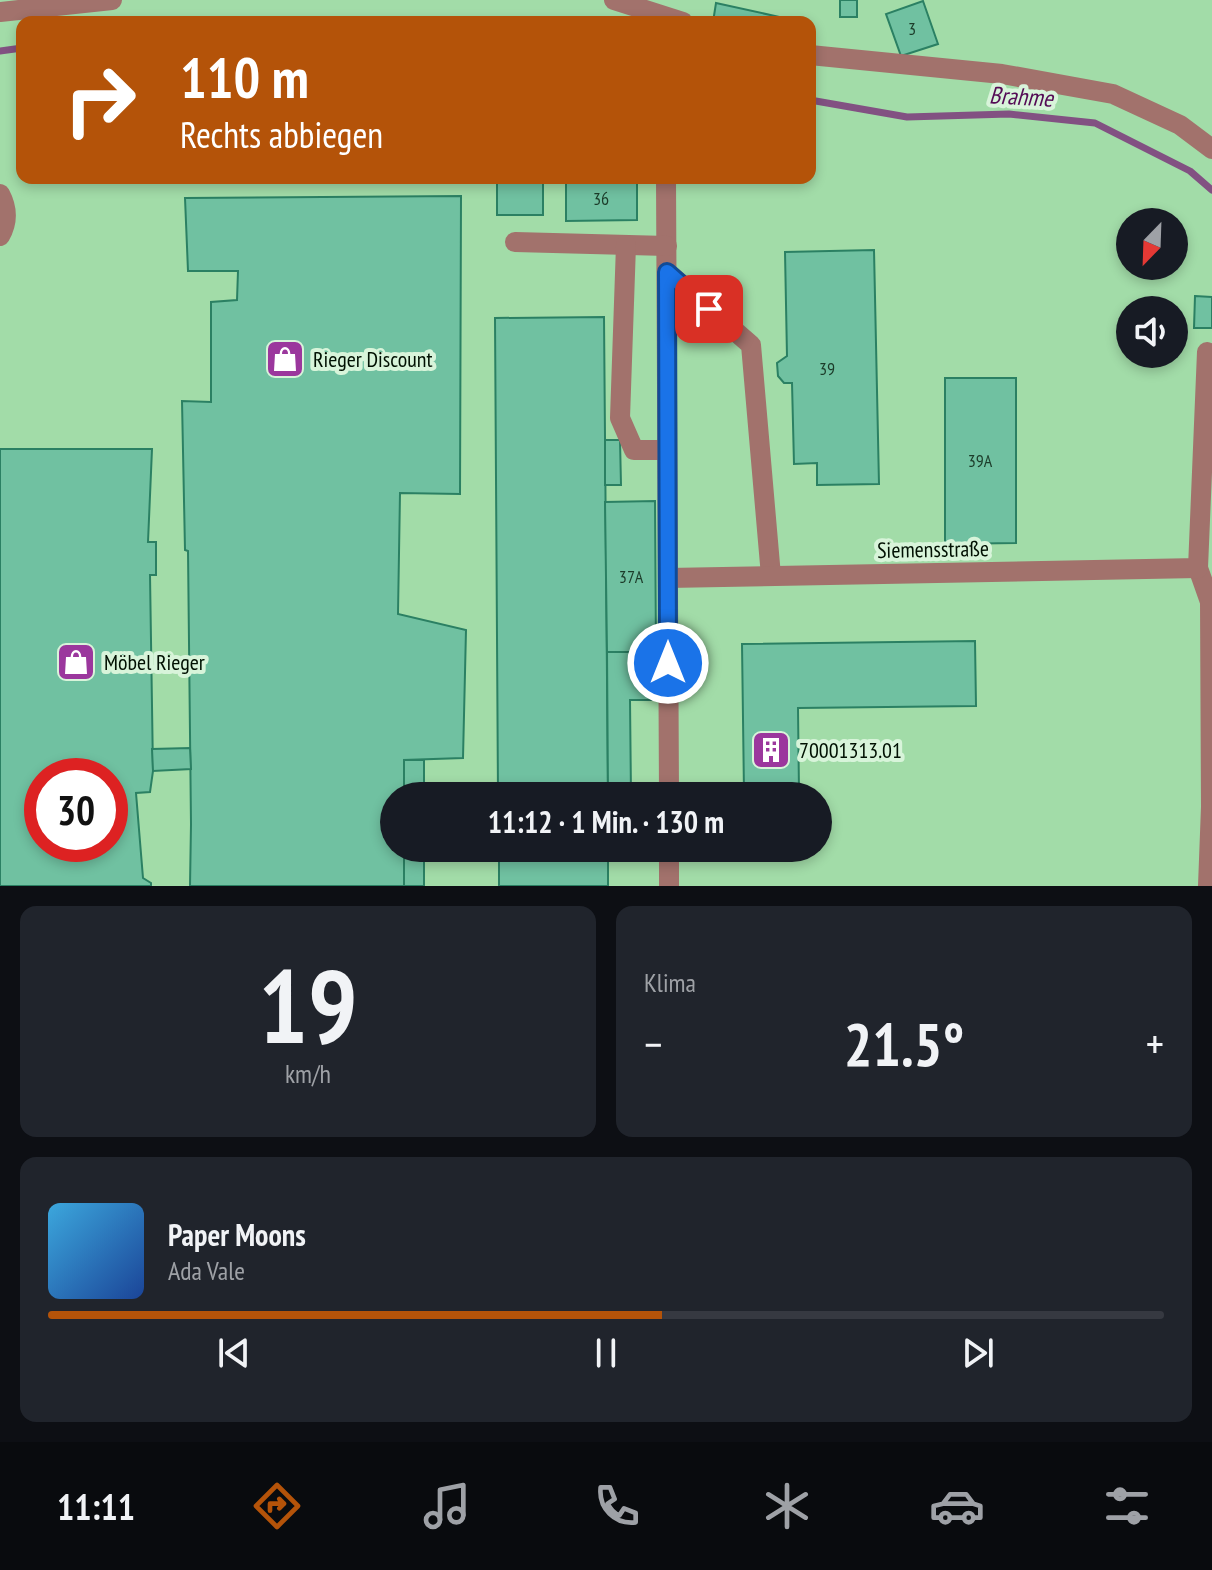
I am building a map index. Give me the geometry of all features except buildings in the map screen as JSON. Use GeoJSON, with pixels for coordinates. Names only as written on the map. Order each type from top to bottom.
{"type":"FeatureCollection","features":[{"type":"Feature","properties":{"kind":"street"},"geometry":{"type":"LineString","coordinates":[[0,12],[112,0]]}},
{"type":"Feature","properties":{"kind":"street"},"geometry":{"type":"LineString","coordinates":[[614,0],[663,16]]}},
{"type":"Feature","properties":{"kind":"street"},"geometry":{"type":"LineString","coordinates":[[816,56],[1002,74],[1113,94],[1180,125],[1212,149]]}},
{"type":"Feature","properties":{"kind":"street"},"geometry":{"type":"LineString","coordinates":[[666,184],[669,782]]}},
{"type":"Feature","properties":{"kind":"street"},"geometry":{"type":"LineString","coordinates":[[0,194],[7,213],[0,236]]}},
{"type":"Feature","properties":{"kind":"street"},"geometry":{"type":"LineString","coordinates":[[515,242],[667,246]]}},
{"type":"Feature","properties":{"kind":"street"},"geometry":{"type":"LineString","coordinates":[[626,245],[620,418],[634,450],[667,450]]}},
{"type":"Feature","properties":{"kind":"street"},"geometry":{"type":"LineString","coordinates":[[667,272],[751,345],[771,576]]}},
{"type":"Feature","properties":{"kind":"street"},"geometry":{"type":"LineString","coordinates":[[1208,363],[1198,568],[1210,602],[1211,807],[1208,886]]}},
{"type":"Feature","properties":{"kind":"street","name":"Siemensstraße"},"geometry":{"type":"LineString","coordinates":[[668,578],[1198,568]]}},
{"type":"Feature","properties":{"kind":"street"},"geometry":{"type":"LineString","coordinates":[[669,862],[669,886]]}},
{"type":"Feature","properties":{"kind":"waterway","name":"Brahme"},"geometry":{"type":"LineString","coordinates":[[0,51],[16,49]]}},
{"type":"Feature","properties":{"kind":"waterway","name":"Brahme"},"geometry":{"type":"LineString","coordinates":[[816,101],[907,117],[1009,114],[1095,123],[1190,171],[1212,190]]}},
{"type":"Feature","properties":{"kind":"place","name":"Rieger Discount"},"geometry":{"type":"Point","coordinates":[285,359]}},
{"type":"Feature","properties":{"kind":"place","name":"Möbel Rieger"},"geometry":{"type":"Point","coordinates":[76,662]}},
{"type":"Feature","properties":{"kind":"place","name":"70001313.01"},"geometry":{"type":"Point","coordinates":[771,750]}},
{"type":"Feature","properties":{"kind":"route"},"geometry":{"type":"LineString","coordinates":[[668,663],[667,272],[709,309]]}}]}
